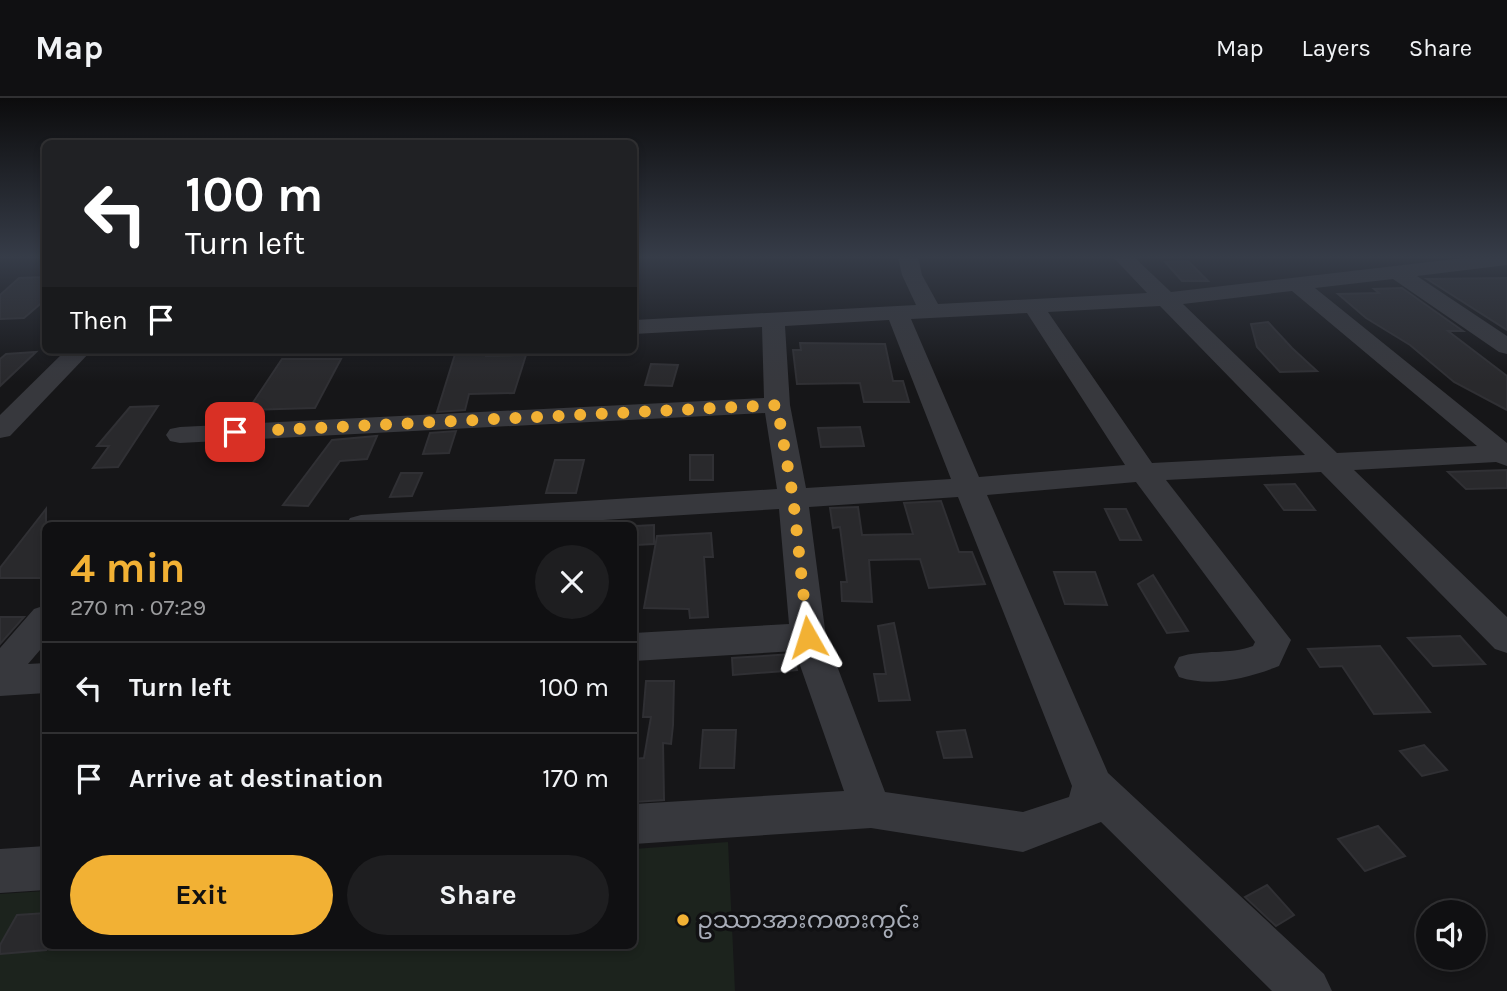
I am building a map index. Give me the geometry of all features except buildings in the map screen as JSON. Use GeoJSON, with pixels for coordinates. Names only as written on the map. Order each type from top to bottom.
{"type":"FeatureCollection","features":[{"type":"Feature","properties":{"kind":"street"},"geometry":{"type":"LineString","coordinates":[[913,299],[914,312],[969,487],[1093,786],[1307,991]]}},
{"type":"Feature","properties":{"kind":"street"},"geometry":{"type":"LineString","coordinates":[[637,327],[1167,299],[1507,639]]}},
{"type":"Feature","properties":{"kind":"street"},"geometry":{"type":"LineString","coordinates":[[1315,299],[1506,455]]}},
{"type":"Feature","properties":{"kind":"street"},"geometry":{"type":"LineString","coordinates":[[1436,299],[1507,347]]}},
{"type":"Feature","properties":{"kind":"street"},"geometry":{"type":"LineString","coordinates":[[1033,306],[1144,472],[1273,640],[1266,656],[1245,664],[1192,667]]}},
{"type":"Feature","properties":{"kind":"street"},"geometry":{"type":"LineString","coordinates":[[773,320],[777,405],[793,497],[808,637],[871,809]]}},
{"type":"Feature","properties":{"kind":"street"},"geometry":{"type":"LineString","coordinates":[[0,430],[10,409],[74,354]]}},
{"type":"Feature","properties":{"kind":"street"},"geometry":{"type":"LineString","coordinates":[[180,435],[777,405]]}},
{"type":"Feature","properties":{"kind":"street"},"geometry":{"type":"LineString","coordinates":[[407,522],[969,487],[1144,472],[1328,461],[1506,455]]}},
{"type":"Feature","properties":{"kind":"street"},"geometry":{"type":"LineString","coordinates":[[0,673],[42,623]]}},
{"type":"Feature","properties":{"kind":"street"},"geometry":{"type":"LineString","coordinates":[[637,647],[808,637]]}},
{"type":"Feature","properties":{"kind":"street"},"geometry":{"type":"LineString","coordinates":[[0,681],[42,678]]}},
{"type":"Feature","properties":{"kind":"street"},"geometry":{"type":"LineString","coordinates":[[637,824],[871,809],[1023,832],[1085,811],[1093,786]]}},
{"type":"Feature","properties":{"kind":"street"},"geometry":{"type":"LineString","coordinates":[[0,871],[42,868]]}},
{"type":"Feature","properties":{"kind":"shaded area","name":"ဥဿာ‌အားကစားကွင်း"},"geometry":{"type":"Polygon","coordinates":[[[728,842],[735,991],[0,991],[0,894],[42,891],[42,949],[637,949],[637,849],[728,842]]]}},
{"type":"Feature","properties":{"kind":"place","name":"ဥဿာ‌အားကစားကွင်း"},"geometry":{"type":"Point","coordinates":[683,920]}},
{"type":"Feature","properties":{"kind":"route"},"geometry":{"type":"LineString","coordinates":[[235,432],[777,405],[793,497],[808,637]]}}]}
